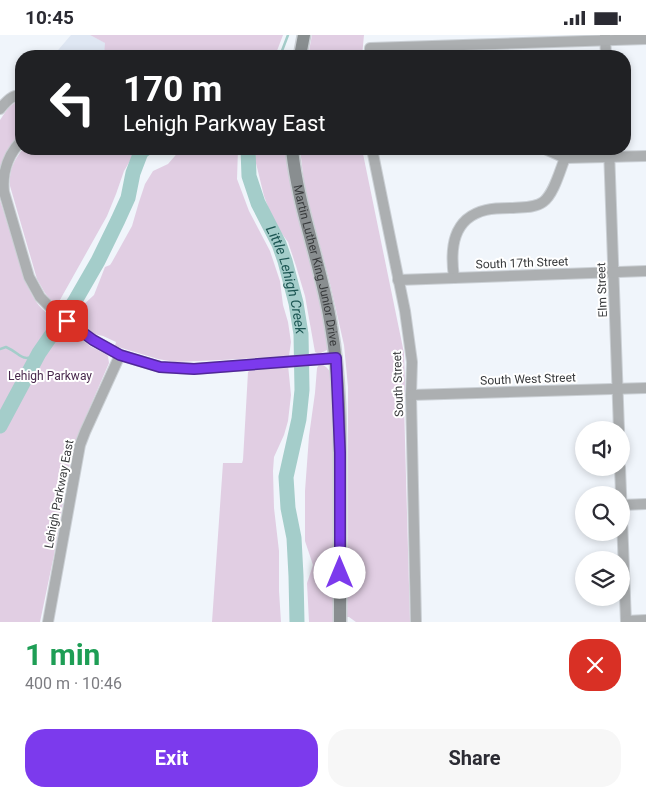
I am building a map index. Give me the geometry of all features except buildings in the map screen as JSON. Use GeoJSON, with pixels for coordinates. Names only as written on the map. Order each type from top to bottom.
{"type":"FeatureCollection","features":[{"type":"Feature","properties":{"kind":"main road"},"geometry":{"type":"LineString","coordinates":[[301,50],[304,35]]}},
{"type":"Feature","properties":{"kind":"main road","name":"Martin Luther King Junior Drive"},"geometry":{"type":"LineString","coordinates":[[292,155],[294,173],[325,294],[336,358],[340,453],[340,622]]}},
{"type":"Feature","properties":{"kind":"street"},"geometry":{"type":"LineString","coordinates":[[404,50],[605,38],[646,39]]}},
{"type":"Feature","properties":{"kind":"street"},"geometry":{"type":"LineString","coordinates":[[0,109],[6,101],[15,96]]}},
{"type":"Feature","properties":{"kind":"street"},"geometry":{"type":"LineString","coordinates":[[15,149],[7,163],[3,183],[29,277],[40,297],[54,311],[93,340],[120,355],[160,367],[194,369],[336,358]]}},
{"type":"Feature","properties":{"kind":"street"},"geometry":{"type":"LineString","coordinates":[[631,154],[646,155]]}},
{"type":"Feature","properties":{"kind":"street","name":"South Street"},"geometry":{"type":"LineString","coordinates":[[373,155],[405,311],[412,362],[411,395],[416,622]]}},
{"type":"Feature","properties":{"kind":"street"},"geometry":{"type":"LineString","coordinates":[[558,155],[565,158],[591,155]]}},
{"type":"Feature","properties":{"kind":"street","name":"Elm Street"},"geometry":{"type":"LineString","coordinates":[[609,155],[619,421]]}},
{"type":"Feature","properties":{"kind":"street"},"geometry":{"type":"LineString","coordinates":[[454,278],[452,263],[453,247],[455,237],[464,222],[471,216],[488,210],[529,207],[544,201],[553,187],[565,158]]}},
{"type":"Feature","properties":{"kind":"street","name":"South 17th Street"},"geometry":{"type":"LineString","coordinates":[[398,279],[646,271]]}},
{"type":"Feature","properties":{"kind":"street","name":"Lehigh Parkway East"},"geometry":{"type":"LineString","coordinates":[[48,622],[80,445],[120,355]]}},
{"type":"Feature","properties":{"kind":"street","name":"South West Street"},"geometry":{"type":"LineString","coordinates":[[411,395],[646,388]]}},
{"type":"Feature","properties":{"kind":"street"},"geometry":{"type":"LineString","coordinates":[[630,505],[646,504]]}},
{"type":"Feature","properties":{"kind":"street"},"geometry":{"type":"LineString","coordinates":[[623,541],[626,621],[646,620]]}},
{"type":"Feature","properties":{"kind":"shaded area"},"geometry":{"type":"Polygon","coordinates":[[[71,35],[90,35],[106,43],[105,50],[58,50],[71,35]]]}},
{"type":"Feature","properties":{"kind":"green space"},"geometry":{"type":"Polygon","coordinates":[[[90,35],[283,35],[277,50],[104,50],[105,43],[90,35]]]}},
{"type":"Feature","properties":{"kind":"green space"},"geometry":{"type":"Polygon","coordinates":[[[312,35],[364,35],[363,50],[309,50],[312,35]]]}},
{"type":"Feature","properties":{"kind":"green space"},"geometry":{"type":"Polygon","coordinates":[[[15,103],[15,141],[8,150],[0,167],[0,120],[8,108],[15,103]]]}},
{"type":"Feature","properties":{"kind":"green space"},"geometry":{"type":"Polygon","coordinates":[[[19,155],[133,155],[124,171],[107,216],[56,307],[37,279],[10,186],[12,166],[19,155]]]}},
{"type":"Feature","properties":{"kind":"green space"},"geometry":{"type":"Polygon","coordinates":[[[176,155],[238,155],[237,179],[249,211],[270,251],[280,281],[291,342],[289,356],[175,362],[115,346],[116,342],[94,334],[80,324],[81,307],[94,295],[105,267],[112,262],[132,226],[145,184],[153,171],[168,164],[176,155]]]}},
{"type":"Feature","properties":{"kind":"green space"},"geometry":{"type":"Polygon","coordinates":[[[255,155],[289,155],[313,262],[329,349],[319,354],[315,352],[305,296],[296,266],[288,242],[274,223],[264,196],[255,155]]]}},
{"type":"Feature","properties":{"kind":"green space"},"geometry":{"type":"Polygon","coordinates":[[[301,155],[363,155],[404,353],[410,622],[356,622],[347,617],[348,387],[344,345],[329,279],[305,191],[301,155]]]}},
{"type":"Feature","properties":{"kind":"green space","name":"Lehigh Parkway"},"geometry":{"type":"Polygon","coordinates":[[[0,200],[26,283],[36,301],[42,309],[90,346],[106,354],[109,363],[77,437],[70,463],[40,622],[0,622],[0,200]]]}},
{"type":"Feature","properties":{"kind":"green space"},"geometry":{"type":"Polygon","coordinates":[[[320,363],[328,369],[333,382],[334,622],[309,622],[307,583],[313,565],[305,541],[305,491],[309,436],[317,368],[320,363]]]}},
{"type":"Feature","properties":{"kind":"green space"},"geometry":{"type":"Polygon","coordinates":[[[288,365],[291,395],[288,421],[274,457],[273,471],[274,508],[279,551],[281,622],[212,622],[223,463],[242,463],[243,460],[248,372],[253,368],[288,365]]]}},
{"type":"Feature","properties":{"kind":"waterway"},"geometry":{"type":"LineString","coordinates":[[282,50],[288,35]]}},
{"type":"Feature","properties":{"kind":"waterway","name":"Little Lehigh Creek"},"geometry":{"type":"LineString","coordinates":[[0,426],[39,353],[75,301],[98,261],[128,198],[133,173],[140,155]]}},
{"type":"Feature","properties":{"kind":"waterway","name":"Little Lehigh Creek"},"geometry":{"type":"LineString","coordinates":[[248,155],[249,176],[258,203],[279,244],[285,261],[296,303],[301,334],[302,390],[299,419],[286,477],[288,508],[294,538],[297,622]]}},
{"type":"Feature","properties":{"kind":"waterway"},"geometry":{"type":"LineString","coordinates":[[0,349],[6,347],[25,358],[39,353]]}},
{"type":"Feature","properties":{"kind":"route"},"geometry":{"type":"LineString","coordinates":[[67,321],[93,340],[120,355],[160,367],[194,369],[336,358],[340,453],[340,573]]}}]}
